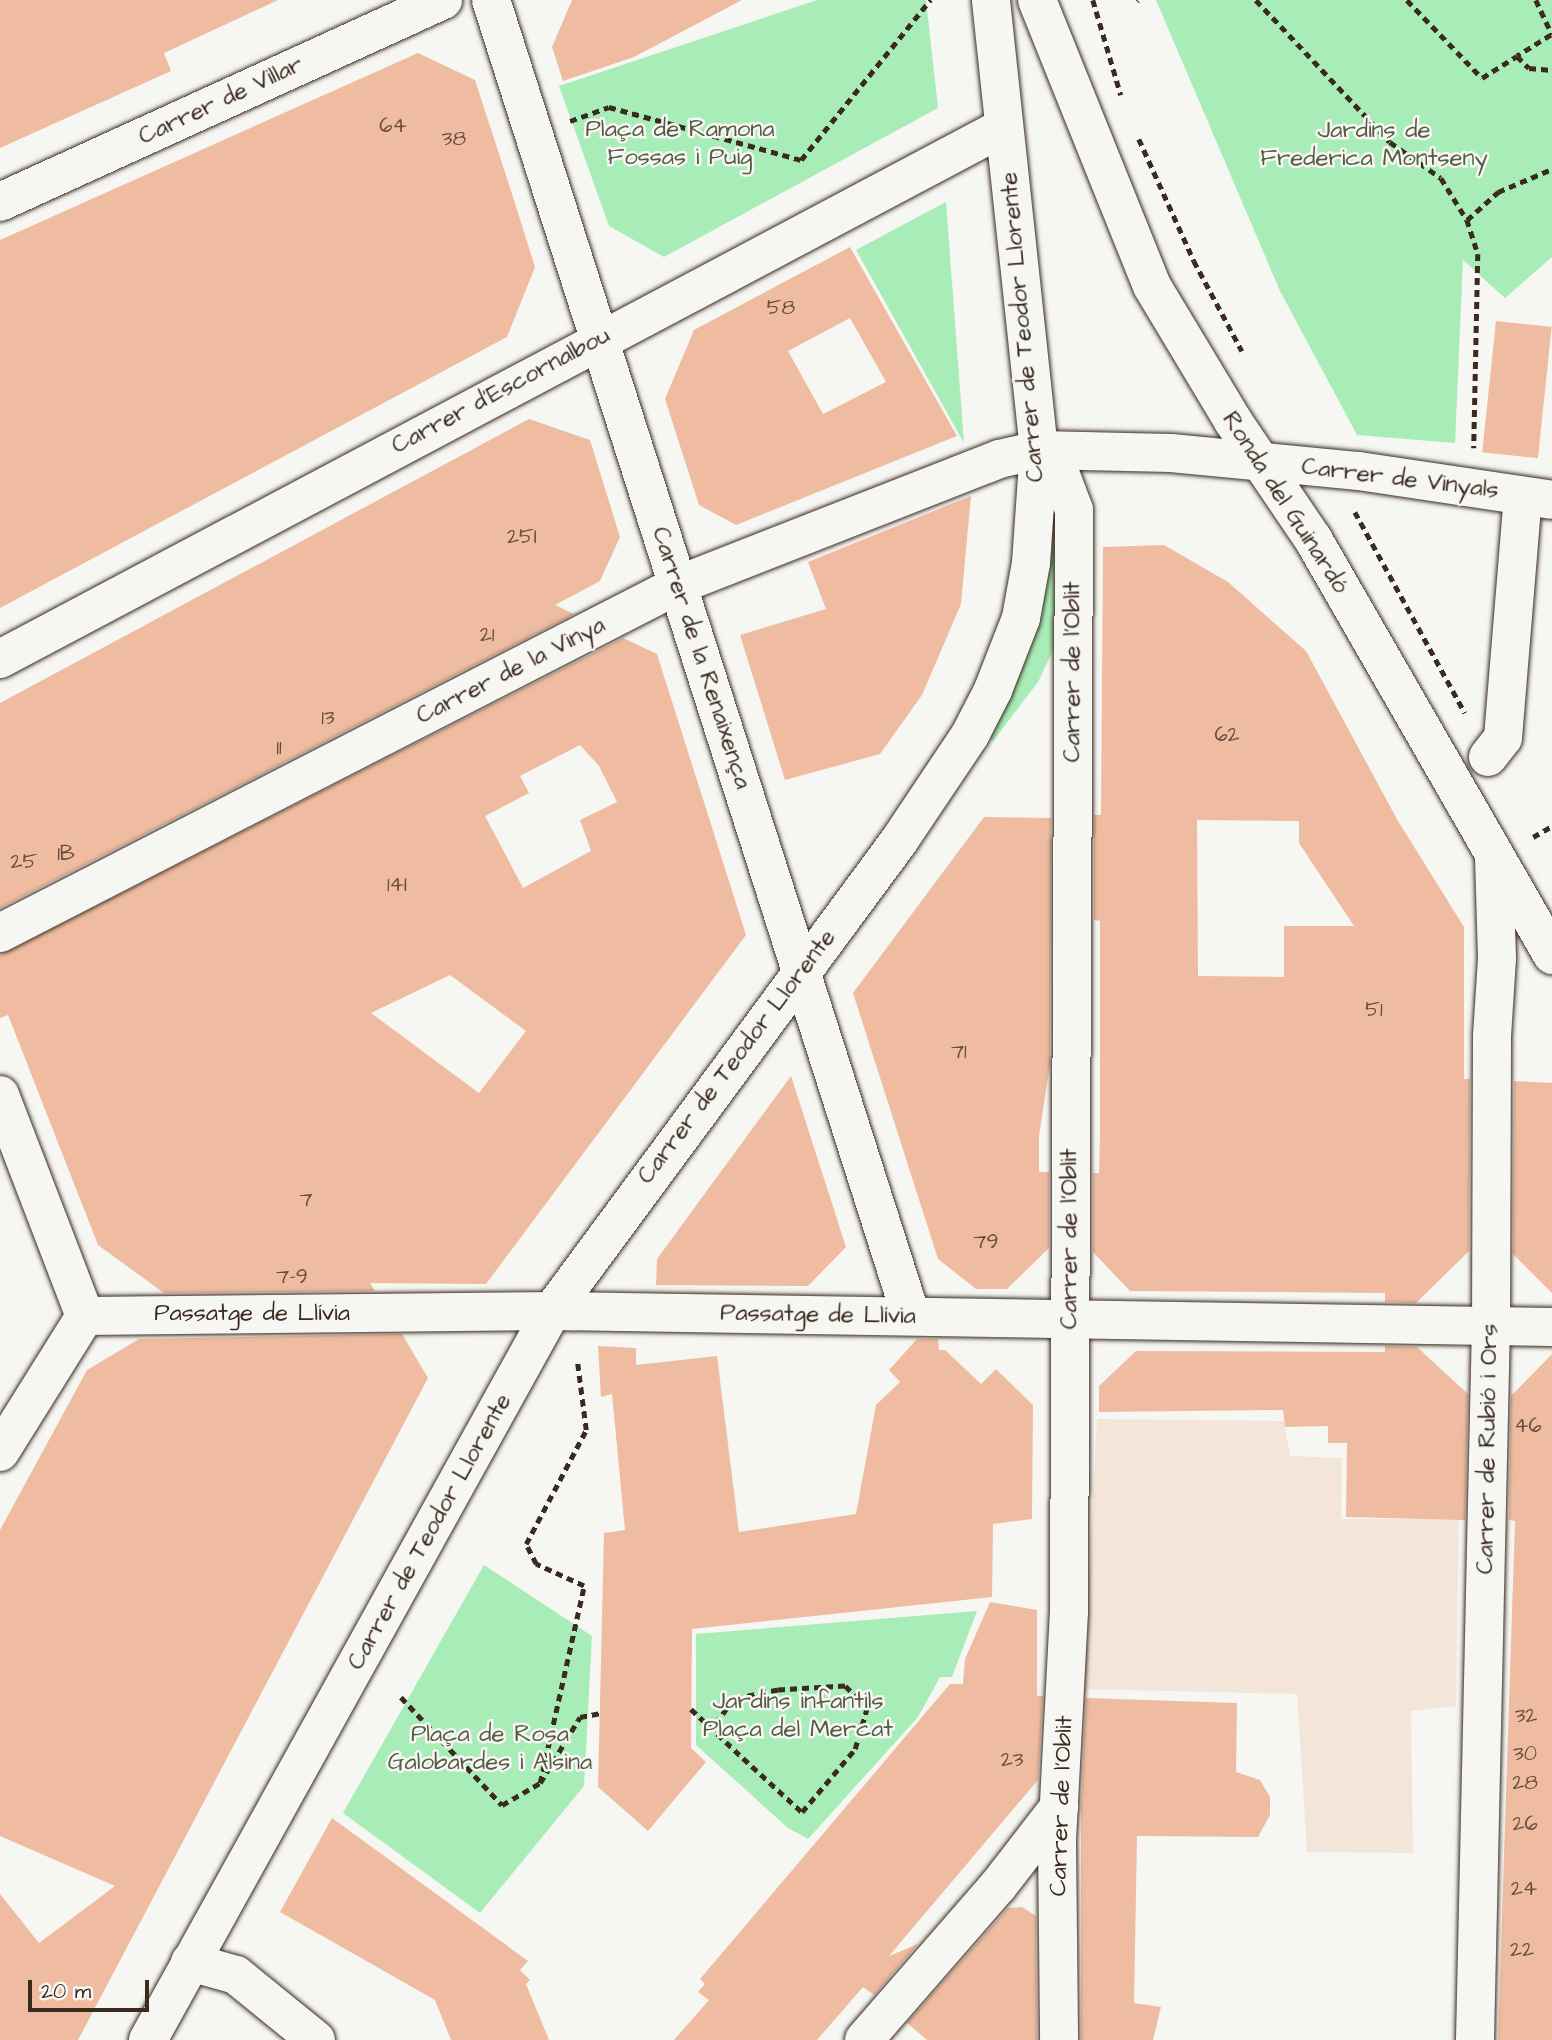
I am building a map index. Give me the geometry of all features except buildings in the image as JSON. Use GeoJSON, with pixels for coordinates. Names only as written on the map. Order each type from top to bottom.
{"type":"FeatureCollection","features":[{"type":"Feature","properties":{"kind":"street","name":"Carrer de Villar"},"geometry":{"type":"LineString","coordinates":[[0,202],[443,0]]}},
{"type":"Feature","properties":{"kind":"street","name":"Carrer de la Renaixença"},"geometry":{"type":"LineString","coordinates":[[491,0],[911,1316]]}},
{"type":"Feature","properties":{"kind":"street","name":"Carrer de Teodor Llorente"},"geometry":{"type":"LineString","coordinates":[[148,2040],[552,1311],[937,787],[993,690],[1021,618],[1031,564],[1039,450],[991,0]]}},
{"type":"Feature","properties":{"kind":"street","name":"Ronda del Guinardó"},"geometry":{"type":"LineString","coordinates":[[1047,11],[1152,286],[1192,357],[1313,539],[1552,955]]}},
{"type":"Feature","properties":{"kind":"street","name":"Carrer d'Escornalbou"},"geometry":{"type":"LineString","coordinates":[[0,659],[599,338],[1004,127]]}},
{"type":"Feature","properties":{"kind":"street","name":"Carrer de Vinyals"},"geometry":{"type":"LineString","coordinates":[[1039,450],[1171,453],[1359,471],[1537,498]]}},
{"type":"Feature","properties":{"kind":"street","name":"Carrer de la Vinya"},"geometry":{"type":"LineString","coordinates":[[0,933],[678,584],[971,469],[1039,450]]}},
{"type":"Feature","properties":{"kind":"street","name":"Carrer de l'Oblit"},"geometry":{"type":"LineString","coordinates":[[1039,450],[1059,470],[1074,510],[1069,1611],[1059,1807],[1059,2040]]}},
{"type":"Feature","properties":{"kind":"street"},"geometry":{"type":"LineString","coordinates":[[1488,757],[1503,738],[1537,498]]}},
{"type":"Feature","properties":{"kind":"street","name":"Carrer de Rubió i Ors"},"geometry":{"type":"LineString","coordinates":[[1475,2040],[1491,1326],[1492,1036],[1497,958],[1494,858]]}},
{"type":"Feature","properties":{"kind":"street"},"geometry":{"type":"LineString","coordinates":[[0,1095],[85,1316],[0,1452]]}},
{"type":"Feature","properties":{"kind":"street","name":"Passatge de Llívia"},"geometry":{"type":"LineString","coordinates":[[85,1316],[552,1311],[1552,1327]]}},
{"type":"Feature","properties":{"kind":"street"},"geometry":{"type":"LineString","coordinates":[[864,2040],[998,1886],[1059,1807]]}},
{"type":"Feature","properties":{"kind":"street"},"geometry":{"type":"LineString","coordinates":[[190,1962],[236,1975],[316,2040]]}},
{"type":"Feature","properties":{"kind":"path"},"geometry":{"type":"LineString","coordinates":[[564,123],[610,107],[801,160],[930,0]]}},
{"type":"Feature","properties":{"kind":"path"},"geometry":{"type":"LineString","coordinates":[[1093,0],[1125,107]]}},
{"type":"Feature","properties":{"kind":"path"},"geometry":{"type":"LineString","coordinates":[[1256,0],[1390,142],[1441,178],[1467,220],[1478,254],[1475,442]]}},
{"type":"Feature","properties":{"kind":"path"},"geometry":{"type":"LineString","coordinates":[[1407,0],[1482,78],[1551,35],[1536,0]]}},
{"type":"Feature","properties":{"kind":"path"},"geometry":{"type":"LineString","coordinates":[[1517,55],[1529,68],[1552,70]]}},
{"type":"Feature","properties":{"kind":"path"},"geometry":{"type":"LineString","coordinates":[[1134,128],[1194,261],[1246,360]]}},
{"type":"Feature","properties":{"kind":"path"},"geometry":{"type":"LineString","coordinates":[[1467,220],[1498,192],[1552,169]]}},
{"type":"Feature","properties":{"kind":"path","name":"Ronda del Guinardó"},"geometry":{"type":"LineString","coordinates":[[1350,503],[1488,757]]}},
{"type":"Feature","properties":{"kind":"path"},"geometry":{"type":"LineString","coordinates":[[1526,825],[1533,837],[1552,826]]}},
{"type":"Feature","properties":{"kind":"path"},"geometry":{"type":"LineString","coordinates":[[540,1783],[584,1586],[536,1564],[526,1544],[586,1430],[577,1360]]}},
{"type":"Feature","properties":{"kind":"path"},"geometry":{"type":"LineString","coordinates":[[691,1709],[712,1729],[803,1812],[855,1749],[867,1708],[845,1686],[778,1690],[734,1699],[712,1729]]}},
{"type":"Feature","properties":{"kind":"path"},"geometry":{"type":"LineString","coordinates":[[401,1697],[502,1805],[540,1783],[580,1717],[600,1713]]}},
{"type":"Feature","properties":{"kind":"shaded area"},"geometry":{"type":"Polygon","coordinates":[[[1097,1419],[1284,1421],[1290,1456],[1342,1458],[1341,1519],[1459,1519],[1456,1706],[1411,1711],[1413,1853],[1307,1852],[1297,1694],[1084,1689],[1097,1419]]]}},
{"type":"Feature","properties":{"kind":"green space","name":"Plaça de Ramona Fossas i Puig"},"geometry":{"type":"Polygon","coordinates":[[[817,0],[926,0],[938,108],[664,257],[609,226],[559,86],[817,0]]]}},
{"type":"Feature","properties":{"kind":"green space","name":"Jardins de Frederica Montseny"},"geometry":{"type":"Polygon","coordinates":[[[1156,0],[1552,0],[1552,257],[1505,298],[1463,260],[1455,443],[1357,435],[1280,291],[1156,0]]]}},
{"type":"Feature","properties":{"kind":"green space"},"geometry":{"type":"Polygon","coordinates":[[[946,202],[964,443],[856,250],[946,202]]]}},
{"type":"Feature","properties":{"kind":"green space"},"geometry":{"type":"Polygon","coordinates":[[[1054,544],[1062,545],[1056,644],[1038,682],[993,741],[990,739],[1031,644],[1054,544]]]}},
{"type":"Feature","properties":{"kind":"green space","name":"Plaça de Rosa Galobardes i Alsina"},"geometry":{"type":"Polygon","coordinates":[[[484,1565],[592,1636],[584,1786],[480,1913],[343,1813],[484,1565]]]}},
{"type":"Feature","properties":{"kind":"green space","name":"Jardins infantils Plaça del Mercat"},"geometry":{"type":"Polygon","coordinates":[[[977,1611],[952,1677],[940,1677],[918,1717],[808,1839],[788,1828],[696,1745],[696,1634],[977,1611]]]}}]}
